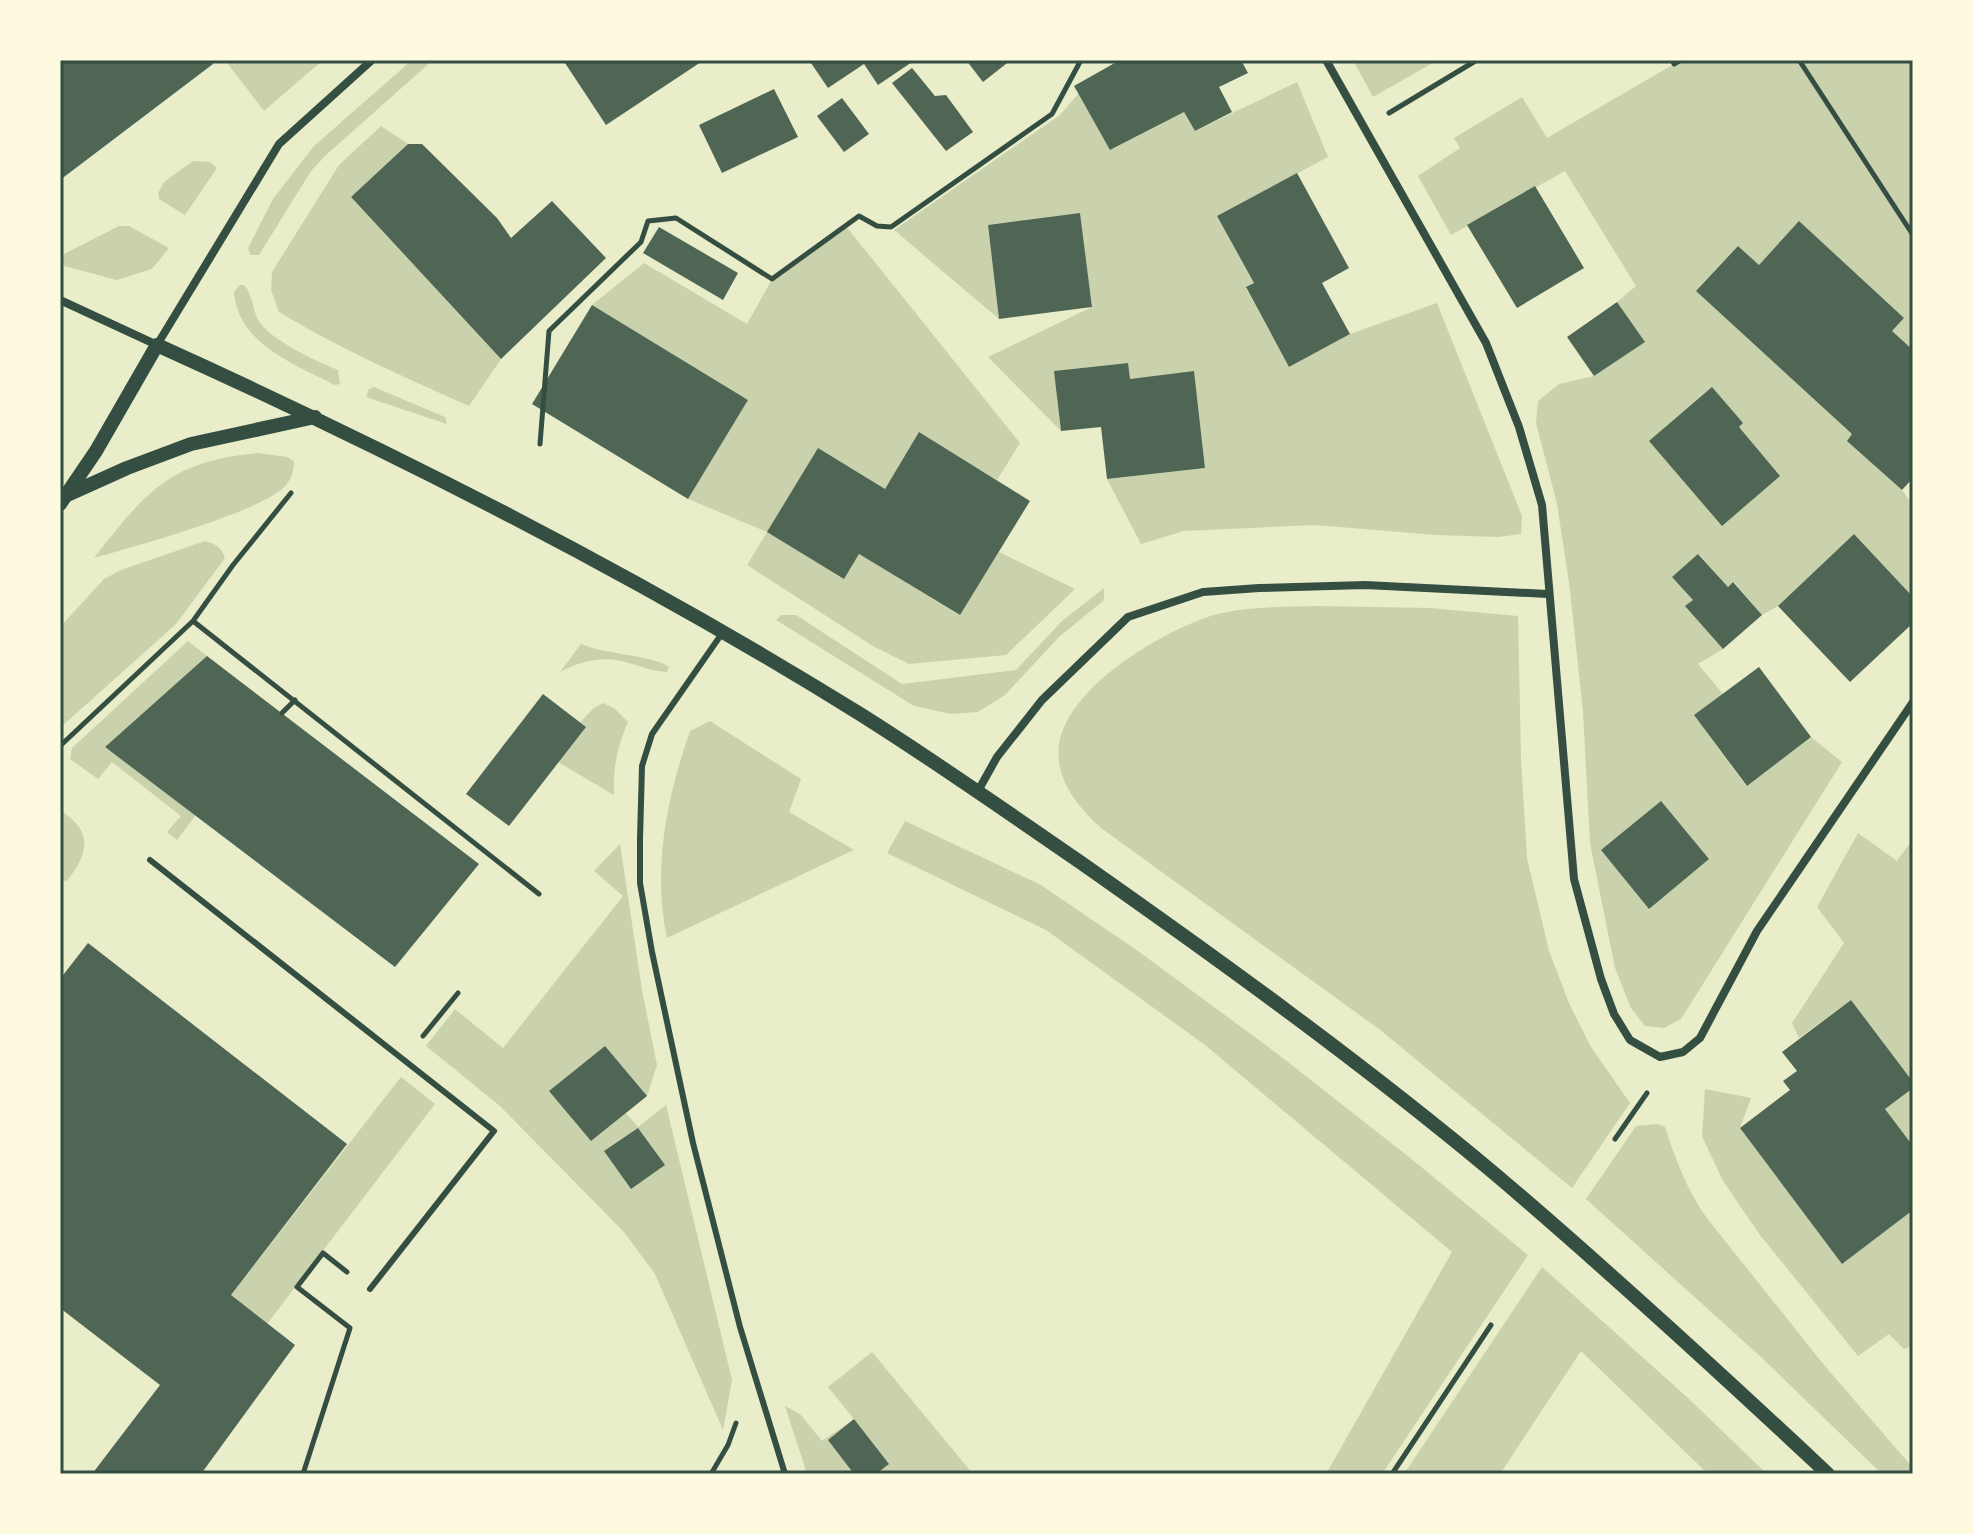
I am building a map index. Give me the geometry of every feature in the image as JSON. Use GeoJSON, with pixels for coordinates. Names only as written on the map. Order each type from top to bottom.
{"type":"FeatureCollection","features":[{"type":"Feature","properties":{"kind":"street"},"geometry":{"type":"LineString","coordinates":[[63,499],[96,451],[279,144],[372,60]]}},
{"type":"Feature","properties":{"kind":"street"},"geometry":{"type":"LineString","coordinates":[[1326,60],[1486,343],[1519,427],[1542,505],[1574,879],[1601,979],[1614,1014],[1630,1040],[1660,1057],[1683,1052],[1700,1038],[1757,931],[1913,702]]}},
{"type":"Feature","properties":{"kind":"street"},"geometry":{"type":"LineString","coordinates":[[60,300],[315,417],[509,514],[723,632],[862,715],[978,791],[1241,974],[1492,1172],[1683,1338],[1828,1474]]}},
{"type":"Feature","properties":{"kind":"street"},"geometry":{"type":"LineString","coordinates":[[63,499],[127,468],[191,444],[315,417]]}},
{"type":"Feature","properties":{"kind":"street"},"geometry":{"type":"LineString","coordinates":[[978,791],[997,757],[1042,700],[1128,617],[1203,592],[1259,588],[1365,585],[1548,594]]}},
{"type":"Feature","properties":{"kind":"lane"},"geometry":{"type":"LineString","coordinates":[[723,632],[652,734],[645,751],[640,883],[669,1040],[693,1143],[740,1327],[785,1474]]}},
{"type":"Feature","properties":{"kind":"lane"},"geometry":{"type":"LineString","coordinates":[[150,860],[494,1131],[370,1289]]}},
{"type":"Feature","properties":{"kind":"path"},"geometry":{"type":"LineString","coordinates":[[540,444],[549,331],[641,242],[648,221],[676,218],[772,279],[859,216],[877,226],[891,227],[1040,123],[1052,114],[1081,60]]}},
{"type":"Feature","properties":{"kind":"path"},"geometry":{"type":"LineString","coordinates":[[1365,128],[1477,60]]}},
{"type":"Feature","properties":{"kind":"path"},"geometry":{"type":"LineString","coordinates":[[1672,60],[1674,64],[1681,60]]}},
{"type":"Feature","properties":{"kind":"path"},"geometry":{"type":"LineString","coordinates":[[1799,60],[1913,235]]}},
{"type":"Feature","properties":{"kind":"path"},"geometry":{"type":"LineString","coordinates":[[60,746],[193,621],[291,493]]}},
{"type":"Feature","properties":{"kind":"path"},"geometry":{"type":"LineString","coordinates":[[193,621],[539,894]]}},
{"type":"Feature","properties":{"kind":"path"},"geometry":{"type":"LineString","coordinates":[[282,713],[295,700]]}},
{"type":"Feature","properties":{"kind":"path"},"geometry":{"type":"LineString","coordinates":[[404,1059],[458,993]]}},
{"type":"Feature","properties":{"kind":"path"},"geometry":{"type":"LineString","coordinates":[[1615,1139],[1647,1093]]}},
{"type":"Feature","properties":{"kind":"path"},"geometry":{"type":"LineString","coordinates":[[303,1474],[350,1328],[297,1287],[323,1253],[370,1289]]}},
{"type":"Feature","properties":{"kind":"path"},"geometry":{"type":"LineString","coordinates":[[1392,1474],[1491,1325]]}},
{"type":"Feature","properties":{"kind":"path"},"geometry":{"type":"LineString","coordinates":[[711,1474],[728,1445]]}},
{"type":"Feature","properties":{"kind":"green space"},"geometry":{"type":"Polygon","coordinates":[[[232,60],[323,60],[264,111],[228,64],[232,60]]]}},
{"type":"Feature","properties":{"kind":"green space"},"geometry":{"type":"Polygon","coordinates":[[[412,60],[433,60],[326,155],[311,171],[259,255],[250,255],[248,248],[273,199],[314,146],[412,60]]]}},
{"type":"Feature","properties":{"kind":"green space"},"geometry":{"type":"Polygon","coordinates":[[[1353,60],[1438,60],[1373,97],[1353,60]]]}},
{"type":"Feature","properties":{"kind":"green space"},"geometry":{"type":"Polygon","coordinates":[[[1681,60],[1913,60],[1913,350],[1892,331],[1904,318],[1799,222],[1759,265],[1738,246],[1696,291],[1852,434],[1848,441],[1902,490],[1913,506],[1913,597],[1854,534],[1778,606],[1762,615],[1734,582],[1728,587],[1699,554],[1673,577],[1693,600],[1686,606],[1723,649],[1698,664],[1723,694],[1694,715],[1746,786],[1811,737],[1842,762],[1681,1019],[1664,1028],[1645,1026],[1631,1008],[1615,968],[1590,843],[1583,712],[1570,590],[1557,504],[1536,423],[1538,401],[1559,384],[1594,376],[1644,342],[1617,302],[1636,286],[1565,171],[1451,235],[1418,176],[1460,148],[1454,138],[1522,97],[1547,138],[1681,60]]]}},
{"type":"Feature","properties":{"kind":"green space"},"geometry":{"type":"Polygon","coordinates":[[[1297,82],[1328,157],[1217,216],[1254,283],[1246,288],[1289,367],[1350,334],[1437,303],[1522,516],[1521,534],[1498,537],[1436,535],[1315,525],[1184,531],[1141,544],[1107,479],[1205,468],[1194,372],[1130,379],[1127,363],[1055,371],[1061,431],[988,357],[1092,307],[1080,213],[988,225],[999,319],[894,230],[1060,115],[1078,94],[1111,150],[1184,112],[1195,131],[1297,82]]]}},
{"type":"Feature","properties":{"kind":"green space"},"geometry":{"type":"Polygon","coordinates":[[[381,126],[408,144],[351,197],[501,359],[469,406],[349,350],[279,312],[271,290],[272,272],[339,165],[381,126]]]}},
{"type":"Feature","properties":{"kind":"green space"},"geometry":{"type":"Polygon","coordinates":[[[193,161],[210,162],[217,168],[185,215],[159,199],[158,193],[164,182],[193,161]]]}},
{"type":"Feature","properties":{"kind":"green space"},"geometry":{"type":"Polygon","coordinates":[[[845,225],[1020,443],[997,480],[919,433],[885,489],[844,578],[859,554],[959,615],[999,552],[1075,589],[1006,655],[909,664],[873,646],[747,565],[767,532],[688,499],[748,400],[592,305],[644,263],[747,324],[772,279],[845,225]]]}},
{"type":"Feature","properties":{"kind":"green space"},"geometry":{"type":"Polygon","coordinates":[[[119,226],[129,226],[169,248],[152,269],[117,280],[60,265],[60,256],[119,226]]]}},
{"type":"Feature","properties":{"kind":"green space"},"geometry":{"type":"Polygon","coordinates":[[[240,285],[247,289],[258,320],[272,335],[338,370],[340,384],[335,385],[286,360],[257,339],[238,310],[234,292],[240,285]]]}},
{"type":"Feature","properties":{"kind":"green space"},"geometry":{"type":"Polygon","coordinates":[[[374,387],[445,417],[447,424],[366,397],[369,389],[374,387]]]}},
{"type":"Feature","properties":{"kind":"green space"},"geometry":{"type":"Polygon","coordinates":[[[258,453],[294,461],[290,479],[274,495],[196,527],[94,558],[129,515],[162,484],[202,464],[258,453]]]}},
{"type":"Feature","properties":{"kind":"green space"},"geometry":{"type":"Polygon","coordinates":[[[205,541],[218,546],[225,558],[176,624],[60,728],[60,627],[104,579],[121,570],[205,541]]]}},
{"type":"Feature","properties":{"kind":"green space"},"geometry":{"type":"Polygon","coordinates":[[[1104,588],[1104,600],[1059,637],[1005,695],[978,712],[951,714],[914,706],[776,620],[781,615],[796,615],[902,684],[1016,670],[1062,621],[1104,588]]]}},
{"type":"Feature","properties":{"kind":"green space"},"geometry":{"type":"Polygon","coordinates":[[[1253,608],[1430,608],[1518,616],[1527,858],[1549,951],[1569,1003],[1591,1047],[1630,1103],[1572,1188],[1379,1029],[1101,828],[1080,807],[1065,782],[1059,762],[1061,737],[1072,713],[1090,691],[1139,651],[1166,635],[1214,615],[1253,608]]]}},
{"type":"Feature","properties":{"kind":"green space"},"geometry":{"type":"Polygon","coordinates":[[[188,641],[207,656],[105,747],[196,815],[177,840],[167,832],[181,816],[112,762],[98,779],[70,759],[72,748],[188,641]]]}},
{"type":"Feature","properties":{"kind":"green space"},"geometry":{"type":"Polygon","coordinates":[[[581,644],[653,660],[669,667],[667,672],[602,659],[560,672],[581,644]]]}},
{"type":"Feature","properties":{"kind":"green space"},"geometry":{"type":"Polygon","coordinates":[[[603,703],[614,708],[628,722],[616,758],[614,795],[558,762],[585,726],[580,722],[603,703]]]}},
{"type":"Feature","properties":{"kind":"green space"},"geometry":{"type":"Polygon","coordinates":[[[710,721],[801,779],[789,812],[854,850],[667,938],[661,886],[669,807],[690,731],[710,721]]]}},
{"type":"Feature","properties":{"kind":"green space"},"geometry":{"type":"Polygon","coordinates":[[[60,810],[79,826],[84,843],[80,862],[66,882],[60,876],[60,810]]]}},
{"type":"Feature","properties":{"kind":"green space"},"geometry":{"type":"Polygon","coordinates":[[[905,821],[1041,885],[1138,951],[1275,1052],[1528,1255],[1382,1474],[1326,1474],[1452,1252],[1205,1045],[1046,930],[887,853],[905,821]]]}},
{"type":"Feature","properties":{"kind":"green space"},"geometry":{"type":"Polygon","coordinates":[[[1858,833],[1897,861],[1913,839],[1913,1082],[1851,1000],[1799,1038],[1792,1023],[1844,943],[1817,907],[1858,833]]]}},
{"type":"Feature","properties":{"kind":"green space"},"geometry":{"type":"Polygon","coordinates":[[[620,844],[642,990],[657,1065],[647,1096],[626,1113],[638,1127],[666,1105],[732,1380],[723,1430],[655,1274],[624,1232],[500,1106],[426,1046],[455,1009],[503,1048],[623,896],[594,871],[620,844]]]}},
{"type":"Feature","properties":{"kind":"green space"},"geometry":{"type":"Polygon","coordinates":[[[401,1077],[435,1104],[267,1324],[231,1295],[401,1077]]]}},
{"type":"Feature","properties":{"kind":"green space"},"geometry":{"type":"Polygon","coordinates":[[[1913,1088],[1913,1146],[1885,1109],[1913,1088]]]}},
{"type":"Feature","properties":{"kind":"green space"},"geometry":{"type":"Polygon","coordinates":[[[1705,1089],[1751,1098],[1740,1128],[1842,1263],[1913,1210],[1913,1346],[1904,1349],[1889,1334],[1858,1356],[1760,1235],[1723,1181],[1702,1136],[1705,1089]]]}},
{"type":"Feature","properties":{"kind":"green space"},"geometry":{"type":"Polygon","coordinates":[[[1658,1124],[1665,1127],[1682,1174],[1706,1217],[1824,1365],[1913,1468],[1913,1474],[1882,1474],[1761,1357],[1586,1199],[1636,1126],[1658,1124]]]}},
{"type":"Feature","properties":{"kind":"green space"},"geometry":{"type":"Polygon","coordinates":[[[1542,1267],[1688,1398],[1767,1474],[1708,1474],[1581,1351],[1500,1474],[1404,1474],[1542,1267]]]}},
{"type":"Feature","properties":{"kind":"green space"},"geometry":{"type":"Polygon","coordinates":[[[872,1352],[973,1474],[807,1474],[785,1406],[800,1414],[822,1441],[854,1419],[828,1387],[872,1352]]]}},
{"type":"Feature","properties":{"kind":"building"},"geometry":{"type":"Polygon","coordinates":[[[60,60],[210,60],[213,64],[60,180],[60,60]]]}},
{"type":"Feature","properties":{"kind":"building"},"geometry":{"type":"Polygon","coordinates":[[[563,60],[704,60],[606,125],[563,60]]]}},
{"type":"Feature","properties":{"kind":"building"},"geometry":{"type":"Polygon","coordinates":[[[809,60],[915,60],[878,85],[864,64],[828,88],[809,60]]]}},
{"type":"Feature","properties":{"kind":"building"},"geometry":{"type":"Polygon","coordinates":[[[966,60],[1011,60],[983,82],[966,60]]]}},
{"type":"Feature","properties":{"kind":"building"},"geometry":{"type":"Polygon","coordinates":[[[1120,60],[1241,60],[1248,73],[1219,87],[1232,112],[1195,131],[1184,112],[1110,150],[1074,86],[1120,60]]]}},
{"type":"Feature","properties":{"kind":"building"},"geometry":{"type":"Polygon","coordinates":[[[912,68],[935,96],[946,95],[973,132],[946,151],[892,83],[912,68]]]}},
{"type":"Feature","properties":{"kind":"building"},"geometry":{"type":"Polygon","coordinates":[[[774,89],[798,137],[722,173],[699,125],[774,89]]]}},
{"type":"Feature","properties":{"kind":"building"},"geometry":{"type":"Polygon","coordinates":[[[842,98],[869,134],[844,152],[817,116],[842,98]]]}},
{"type":"Feature","properties":{"kind":"building"},"geometry":{"type":"Polygon","coordinates":[[[408,144],[422,144],[497,218],[511,238],[552,201],[606,258],[501,359],[351,197],[408,144]]]}},
{"type":"Feature","properties":{"kind":"building"},"geometry":{"type":"Polygon","coordinates":[[[1297,173],[1349,268],[1322,283],[1350,334],[1289,367],[1246,287],[1254,283],[1217,216],[1297,173]]]}},
{"type":"Feature","properties":{"kind":"building"},"geometry":{"type":"Polygon","coordinates":[[[1535,186],[1584,268],[1517,308],[1467,225],[1535,186]]]}},
{"type":"Feature","properties":{"kind":"building"},"geometry":{"type":"Polygon","coordinates":[[[1080,213],[1092,307],[999,319],[988,225],[1080,213]]]}},
{"type":"Feature","properties":{"kind":"building"},"geometry":{"type":"Polygon","coordinates":[[[1799,221],[1904,318],[1892,331],[1913,350],[1913,478],[1902,490],[1847,441],[1852,434],[1696,291],[1738,246],[1759,265],[1799,221]]]}},
{"type":"Feature","properties":{"kind":"building"},"geometry":{"type":"Polygon","coordinates":[[[659,227],[738,273],[723,300],[643,253],[659,227]]]}},
{"type":"Feature","properties":{"kind":"building"},"geometry":{"type":"Polygon","coordinates":[[[1617,302],[1645,342],[1594,376],[1567,337],[1617,302]]]}},
{"type":"Feature","properties":{"kind":"building"},"geometry":{"type":"Polygon","coordinates":[[[592,305],[748,400],[688,499],[532,404],[592,305]]]}},
{"type":"Feature","properties":{"kind":"building"},"geometry":{"type":"Polygon","coordinates":[[[1128,363],[1130,379],[1194,371],[1205,468],[1107,479],[1101,427],[1061,431],[1054,371],[1128,363]]]}},
{"type":"Feature","properties":{"kind":"building"},"geometry":{"type":"Polygon","coordinates":[[[1712,387],[1743,423],[1739,427],[1780,476],[1722,526],[1649,441],[1712,387]]]}},
{"type":"Feature","properties":{"kind":"building"},"geometry":{"type":"Polygon","coordinates":[[[919,432],[1030,501],[960,615],[859,554],[844,579],[767,532],[818,448],[885,489],[919,432]]]}},
{"type":"Feature","properties":{"kind":"building"},"geometry":{"type":"Polygon","coordinates":[[[1854,534],[1913,597],[1913,623],[1850,682],[1778,606],[1854,534]]]}},
{"type":"Feature","properties":{"kind":"building"},"geometry":{"type":"Polygon","coordinates":[[[1698,554],[1728,587],[1733,582],[1762,615],[1723,649],[1685,606],[1693,600],[1672,577],[1698,554]]]}},
{"type":"Feature","properties":{"kind":"building"},"geometry":{"type":"Polygon","coordinates":[[[207,656],[479,864],[395,967],[105,747],[207,656]]]}},
{"type":"Feature","properties":{"kind":"building"},"geometry":{"type":"Polygon","coordinates":[[[1759,667],[1811,737],[1747,786],[1694,715],[1759,667]]]}},
{"type":"Feature","properties":{"kind":"building"},"geometry":{"type":"Polygon","coordinates":[[[543,694],[586,727],[509,826],[466,794],[543,694]]]}},
{"type":"Feature","properties":{"kind":"building"},"geometry":{"type":"Polygon","coordinates":[[[1661,801],[1709,859],[1649,909],[1601,850],[1661,801]]]}},
{"type":"Feature","properties":{"kind":"building"},"geometry":{"type":"Polygon","coordinates":[[[88,943],[347,1144],[231,1295],[295,1345],[201,1474],[92,1474],[160,1385],[60,1308],[60,979],[88,943]]]}},
{"type":"Feature","properties":{"kind":"building"},"geometry":{"type":"Polygon","coordinates":[[[1851,1000],[1913,1082],[1913,1088],[1885,1109],[1913,1146],[1913,1210],[1842,1264],[1740,1128],[1790,1090],[1783,1081],[1797,1071],[1782,1052],[1851,1000]]]}},
{"type":"Feature","properties":{"kind":"building"},"geometry":{"type":"Polygon","coordinates":[[[605,1046],[647,1096],[591,1141],[549,1091],[605,1046]]]}},
{"type":"Feature","properties":{"kind":"building"},"geometry":{"type":"Polygon","coordinates":[[[638,1128],[665,1165],[631,1189],[604,1151],[638,1128]]]}},
{"type":"Feature","properties":{"kind":"building"},"geometry":{"type":"Polygon","coordinates":[[[854,1419],[889,1464],[876,1474],[854,1474],[828,1440],[854,1419]]]}}]}
